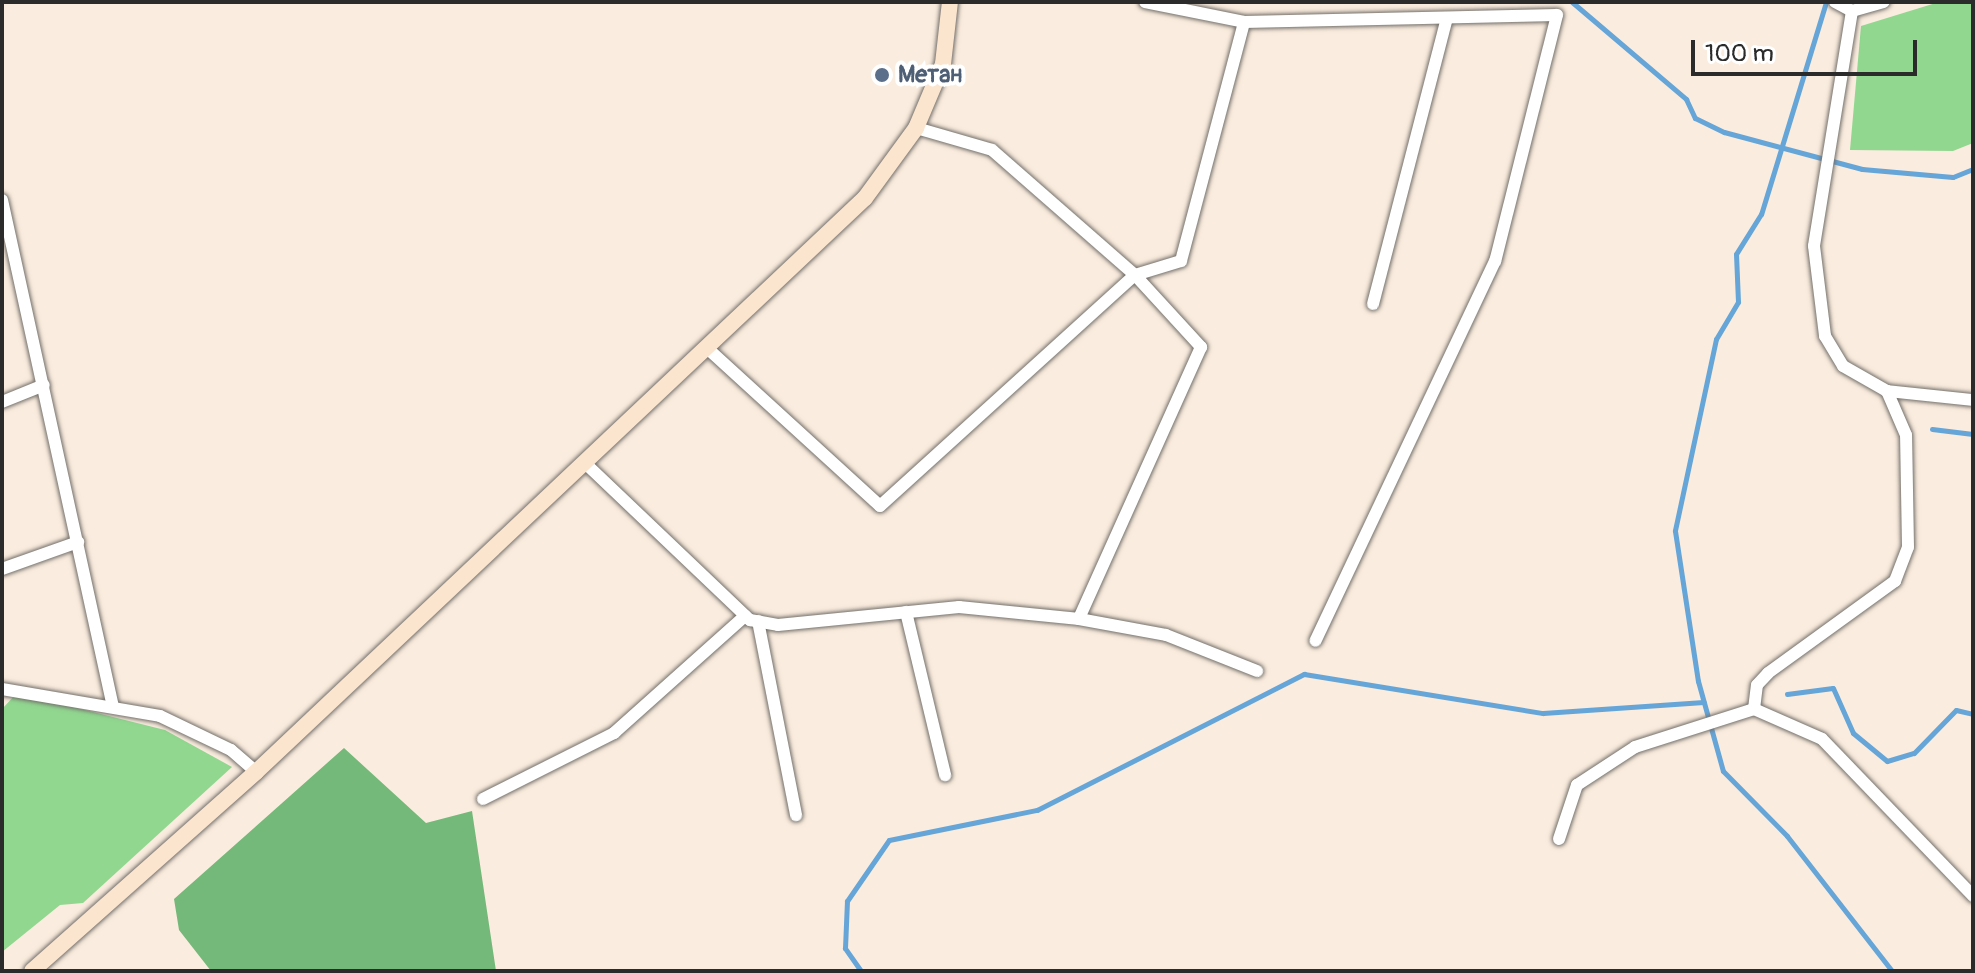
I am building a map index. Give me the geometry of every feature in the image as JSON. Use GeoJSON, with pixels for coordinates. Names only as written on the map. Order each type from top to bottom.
{"type":"FeatureCollection","features":[{"type":"Feature","properties":{"kind":"main road"},"geometry":{"type":"LineString","coordinates":[[32,971],[256,772],[865,198],[916,128],[943,64],[950,2]]}},
{"type":"Feature","properties":{"kind":"street"},"geometry":{"type":"LineString","coordinates":[[1145,2],[1244,22],[1557,15],[1495,261],[1315,641]]}},
{"type":"Feature","properties":{"kind":"street"},"geometry":{"type":"LineString","coordinates":[[1835,2],[1852,11],[1884,2]]}},
{"type":"Feature","properties":{"kind":"street"},"geometry":{"type":"LineString","coordinates":[[1852,11],[1814,246],[1818,309],[1843,366],[1887,391],[1973,400]]}},
{"type":"Feature","properties":{"kind":"street"},"geometry":{"type":"LineString","coordinates":[[1373,304],[1447,18]]}},
{"type":"Feature","properties":{"kind":"street"},"geometry":{"type":"LineString","coordinates":[[707,348],[880,506],[1135,275],[1181,261],[1244,22]]}},
{"type":"Feature","properties":{"kind":"street"},"geometry":{"type":"LineString","coordinates":[[916,128],[992,150],[1135,275],[1201,347],[1079,619]]}},
{"type":"Feature","properties":{"kind":"street"},"geometry":{"type":"LineString","coordinates":[[2,200],[113,707]]}},
{"type":"Feature","properties":{"kind":"street"},"geometry":{"type":"LineString","coordinates":[[2,402],[44,385]]}},
{"type":"Feature","properties":{"kind":"street"},"geometry":{"type":"LineString","coordinates":[[1754,709],[1757,685],[1768,673],[1895,581],[1908,547],[1906,435],[1887,391]]}},
{"type":"Feature","properties":{"kind":"street"},"geometry":{"type":"LineString","coordinates":[[585,463],[745,616],[758,621],[959,607],[1079,619],[1166,635],[1257,671]]}},
{"type":"Feature","properties":{"kind":"street"},"geometry":{"type":"LineString","coordinates":[[2,569],[78,542]]}},
{"type":"Feature","properties":{"kind":"street"},"geometry":{"type":"LineString","coordinates":[[906,612],[945,775]]}},
{"type":"Feature","properties":{"kind":"street"},"geometry":{"type":"LineString","coordinates":[[483,799],[614,733],[745,616]]}},
{"type":"Feature","properties":{"kind":"street"},"geometry":{"type":"LineString","coordinates":[[758,621],[796,815]]}},
{"type":"Feature","properties":{"kind":"street"},"geometry":{"type":"LineString","coordinates":[[2,689],[160,716],[231,750],[256,772]]}},
{"type":"Feature","properties":{"kind":"street"},"geometry":{"type":"LineString","coordinates":[[1559,839],[1577,785],[1635,747],[1754,709],[1822,739],[1969,891]]}},
{"type":"Feature","properties":{"kind":"green space"},"geometry":{"type":"Polygon","coordinates":[[[1939,2],[1973,2],[1973,143],[1953,151],[1850,150],[1861,26],[1939,2]]]}},
{"type":"Feature","properties":{"kind":"green space"},"geometry":{"type":"Polygon","coordinates":[[[17,693],[165,730],[232,767],[83,903],[60,905],[2,952],[2,709],[17,693]]]}},
{"type":"Feature","properties":{"kind":"green space"},"geometry":{"type":"Polygon","coordinates":[[[344,748],[426,823],[472,811],[496,971],[211,971],[179,930],[174,899],[344,748]]]}},
{"type":"Feature","properties":{"kind":"waterway"},"geometry":{"type":"LineString","coordinates":[[1572,2],[1686,99],[1695,118],[1724,132],[1862,169],[1953,177],[1973,169]]}},
{"type":"Feature","properties":{"kind":"waterway"},"geometry":{"type":"LineString","coordinates":[[1826,2],[1761,214],[1736,254],[1738,302],[1716,339],[1675,531],[1698,681],[1723,771],[1787,836],[1892,971]]}},
{"type":"Feature","properties":{"kind":"waterway"},"geometry":{"type":"LineString","coordinates":[[1932,429],[1973,434]]}},
{"type":"Feature","properties":{"kind":"waterway"},"geometry":{"type":"LineString","coordinates":[[861,971],[845,948],[847,901],[889,840],[1037,810],[1304,674],[1543,713],[1704,702]]}},
{"type":"Feature","properties":{"kind":"waterway"},"geometry":{"type":"LineString","coordinates":[[1787,694],[1833,688],[1853,733],[1887,761],[1914,753],[1956,710],[1973,714]]}},
{"type":"Feature","properties":{"kind":"place","name":"Метан"},"geometry":{"type":"Point","coordinates":[882,75]}}]}
